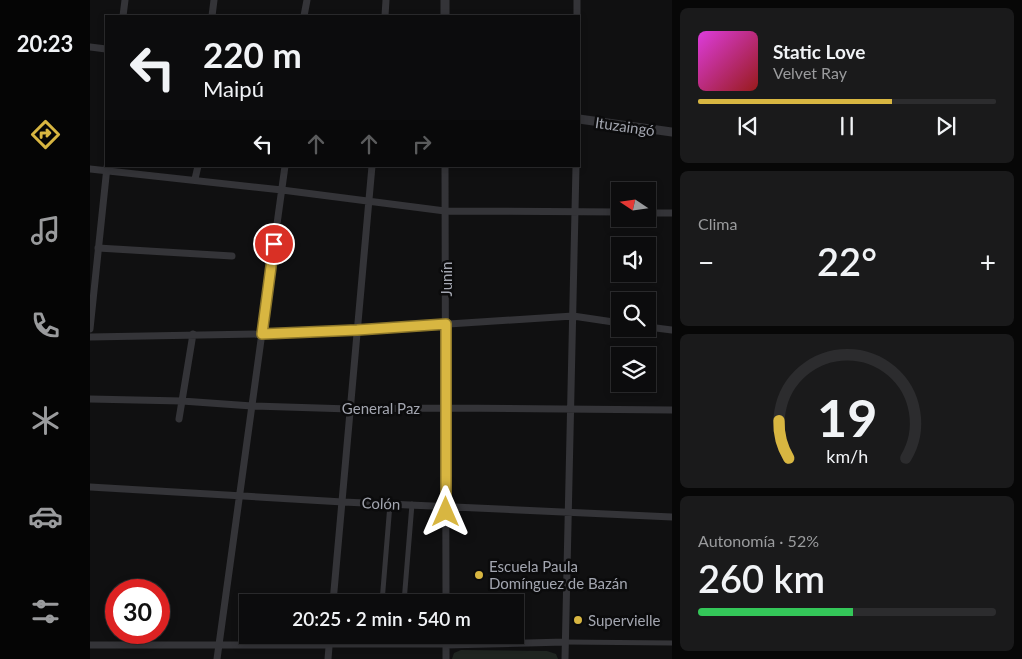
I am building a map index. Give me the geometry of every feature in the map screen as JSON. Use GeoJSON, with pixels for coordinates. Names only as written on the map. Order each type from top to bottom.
{"type":"FeatureCollection","features":[{"type":"Feature","properties":{"kind":"street"},"geometry":{"type":"LineString","coordinates":[[123,15],[125,0]]}},
{"type":"Feature","properties":{"kind":"street"},"geometry":{"type":"LineString","coordinates":[[212,15],[214,0]]}},
{"type":"Feature","properties":{"kind":"street"},"geometry":{"type":"LineString","coordinates":[[304,15],[307,0]]}},
{"type":"Feature","properties":{"kind":"street"},"geometry":{"type":"LineString","coordinates":[[385,15],[386,0]]}},
{"type":"Feature","properties":{"kind":"street"},"geometry":{"type":"LineString","coordinates":[[445,0],[446,15]]}},
{"type":"Feature","properties":{"kind":"street"},"geometry":{"type":"LineString","coordinates":[[577,0],[577,15]]}},
{"type":"Feature","properties":{"kind":"street"},"geometry":{"type":"LineString","coordinates":[[90,47],[105,49]]}},
{"type":"Feature","properties":{"kind":"street","name":"Ituzaingó"},"geometry":{"type":"LineString","coordinates":[[580,119],[672,132]]}},
{"type":"Feature","properties":{"kind":"street"},"geometry":{"type":"LineString","coordinates":[[195,180],[198,167]]}},
{"type":"Feature","properties":{"kind":"street"},"geometry":{"type":"LineString","coordinates":[[217,659],[285,167]]}},
{"type":"Feature","properties":{"kind":"street"},"geometry":{"type":"LineString","coordinates":[[334,594],[372,167]]}},
{"type":"Feature","properties":{"kind":"street","name":"Junín"},"geometry":{"type":"LineString","coordinates":[[446,167],[446,594]]}},
{"type":"Feature","properties":{"kind":"street"},"geometry":{"type":"LineString","coordinates":[[564,659],[576,167]]}},
{"type":"Feature","properties":{"kind":"street"},"geometry":{"type":"LineString","coordinates":[[90,329],[107,168]]}},
{"type":"Feature","properties":{"kind":"street"},"geometry":{"type":"LineString","coordinates":[[90,169],[107,168],[445,211],[611,212]]}},
{"type":"Feature","properties":{"kind":"street"},"geometry":{"type":"LineString","coordinates":[[656,213],[672,213]]}},
{"type":"Feature","properties":{"kind":"street"},"geometry":{"type":"LineString","coordinates":[[98,248],[232,256]]}},
{"type":"Feature","properties":{"kind":"street"},"geometry":{"type":"LineString","coordinates":[[90,337],[262,334],[357,330],[573,316],[611,321]]}},
{"type":"Feature","properties":{"kind":"street"},"geometry":{"type":"LineString","coordinates":[[656,327],[672,330]]}},
{"type":"Feature","properties":{"kind":"street"},"geometry":{"type":"LineString","coordinates":[[179,419],[193,334]]}},
{"type":"Feature","properties":{"kind":"street","name":"General Paz"},"geometry":{"type":"LineString","coordinates":[[90,399],[182,401],[252,406],[350,409],[672,410]]}},
{"type":"Feature","properties":{"kind":"street","name":"Colón"},"geometry":{"type":"LineString","coordinates":[[90,487],[343,502],[672,517]]}},
{"type":"Feature","properties":{"kind":"street"},"geometry":{"type":"LineString","coordinates":[[383,594],[390,504]]}},
{"type":"Feature","properties":{"kind":"street"},"geometry":{"type":"LineString","coordinates":[[405,594],[412,504]]}},
{"type":"Feature","properties":{"kind":"street"},"geometry":{"type":"LineString","coordinates":[[90,645],[446,646],[565,642],[672,643]]}},
{"type":"Feature","properties":{"kind":"street"},"geometry":{"type":"LineString","coordinates":[[328,659],[329,645]]}},
{"type":"Feature","properties":{"kind":"street"},"geometry":{"type":"LineString","coordinates":[[446,646],[446,659]]}},
{"type":"Feature","properties":{"kind":"shaded area"},"geometry":{"type":"Polygon","coordinates":[[[461,650],[547,651],[556,654],[558,659],[452,659],[454,653],[461,650]]]}},
{"type":"Feature","properties":{"kind":"place","name":"Escuela Paula Domínguez de Bazán"},"geometry":{"type":"Point","coordinates":[479,575]}},
{"type":"Feature","properties":{"kind":"place","name":"Supervielle"},"geometry":{"type":"Point","coordinates":[578,620]}},
{"type":"Feature","properties":{"kind":"route"},"geometry":{"type":"LineString","coordinates":[[274,244],[262,334],[446,324],[446,512]]}}]}
